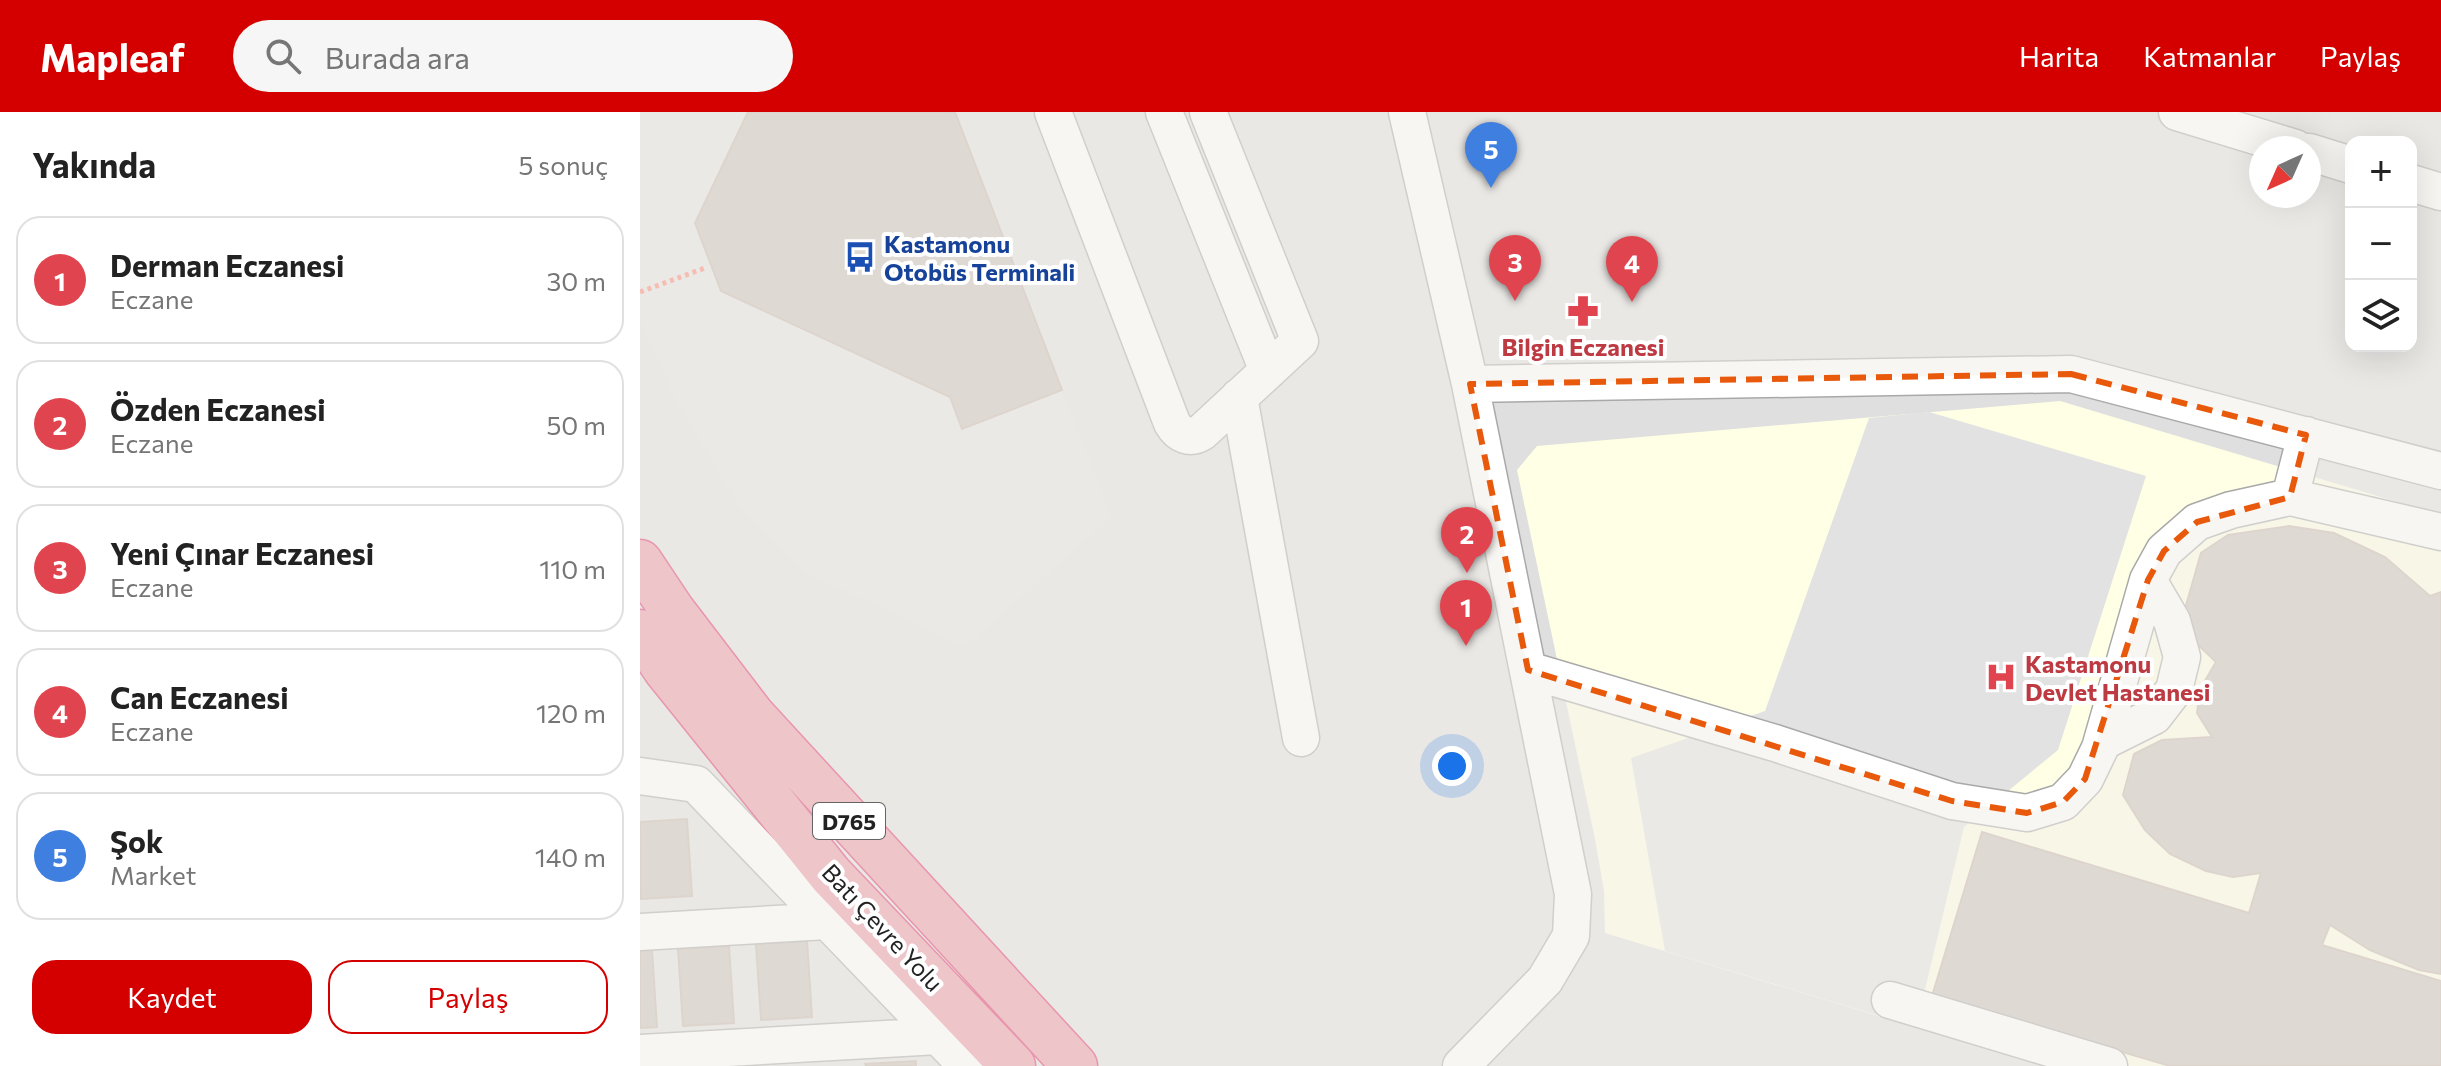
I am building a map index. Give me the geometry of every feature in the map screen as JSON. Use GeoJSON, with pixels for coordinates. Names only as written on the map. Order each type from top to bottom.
{"type":"FeatureCollection","features":[{"type":"Feature","properties":{"kind":"highway","name":"D765"},"geometry":{"type":"LineString","coordinates":[[640,562],[672,610],[753,716],[1075,1066]]}},
{"type":"Feature","properties":{"kind":"highway","name":"Batı Çevre Yolu"},"geometry":{"type":"LineString","coordinates":[[640,632],[666,670],[831,875],[1013,1066]]}},
{"type":"Feature","properties":{"kind":"highway"},"geometry":{"type":"LineString","coordinates":[[640,684],[673,725],[756,810],[831,875]]}},
{"type":"Feature","properties":{"kind":"street"},"geometry":{"type":"LineString","coordinates":[[1053,112],[1175,428],[1183,435],[1197,435],[1300,341],[1208,112]]}},
{"type":"Feature","properties":{"kind":"street"},"geometry":{"type":"LineString","coordinates":[[1164,112],[1268,371]]}},
{"type":"Feature","properties":{"kind":"street"},"geometry":{"type":"LineString","coordinates":[[1407,112],[1470,384],[1573,894],[1571,936],[1545,980],[1461,1066]]}},
{"type":"Feature","properties":{"kind":"street"},"geometry":{"type":"LineString","coordinates":[[2177,112],[2256,136]]}},
{"type":"Feature","properties":{"kind":"street"},"geometry":{"type":"LineString","coordinates":[[2321,156],[2345,163]]}},
{"type":"Feature","properties":{"kind":"street"},"geometry":{"type":"LineString","coordinates":[[2417,185],[2441,192]]}},
{"type":"Feature","properties":{"kind":"street"},"geometry":{"type":"LineString","coordinates":[[1470,384],[2071,374],[2441,471]]}},
{"type":"Feature","properties":{"kind":"street"},"geometry":{"type":"LineString","coordinates":[[1239,397],[1301,738]]}},
{"type":"Feature","properties":{"kind":"street"},"geometry":{"type":"LineString","coordinates":[[2290,497],[2306,435]]}},
{"type":"Feature","properties":{"kind":"street"},"geometry":{"type":"LineString","coordinates":[[1528,670],[1775,743],[1952,801],[2027,813],[2063,802],[2085,779],[2102,742],[2148,580],[2164,551],[2197,522],[2231,510],[2290,497],[2441,532]]}},
{"type":"Feature","properties":{"kind":"street"},"geometry":{"type":"LineString","coordinates":[[2102,742],[2154,716],[2174,690],[2182,657],[2172,621],[2148,580]]}},
{"type":"Feature","properties":{"kind":"street"},"geometry":{"type":"LineString","coordinates":[[640,776],[696,784],[967,1066]]}},
{"type":"Feature","properties":{"kind":"street"},"geometry":{"type":"LineString","coordinates":[[640,932],[827,921]]}},
{"type":"Feature","properties":{"kind":"street"},"geometry":{"type":"LineString","coordinates":[[1890,1000],[2109,1066]]}},
{"type":"Feature","properties":{"kind":"street"},"geometry":{"type":"LineString","coordinates":[[640,1053],[938,1036]]}},
{"type":"Feature","properties":{"kind":"path"},"geometry":{"type":"LineString","coordinates":[[640,292],[705,268]]}},
{"type":"Feature","properties":{"kind":"highlighted area"},"geometry":{"type":"Polygon","coordinates":[[[2071,374],[2306,435],[2290,497],[2197,522],[2164,551],[2148,580],[2085,779],[2063,802],[2027,813],[1952,801],[1528,670],[1470,384],[2071,374]]]}},
{"type":"Feature","properties":{"kind":"shaded area"},"geometry":{"type":"Polygon","coordinates":[[[640,112],[2441,112],[2441,1066],[640,1066],[640,112]]]}},
{"type":"Feature","properties":{"kind":"shaded area"},"geometry":{"type":"Polygon","coordinates":[[[640,112],[748,112],[696,223],[722,291],[950,397],[962,429],[1062,390],[1112,517],[965,647],[804,572],[740,508],[678,405],[640,322],[640,112]]]}},
{"type":"Feature","properties":{"kind":"shaded area","name":"Kastamonu Devlet Hastanesi"},"geometry":{"type":"Polygon","coordinates":[[[2060,401],[2441,515],[2441,1066],[2043,1066],[1605,933],[1604,891],[1595,839],[1517,470],[1537,446],[2060,401]]]}},
{"type":"Feature","properties":{"kind":"shaded area"},"geometry":{"type":"Polygon","coordinates":[[[1929,412],[2146,476],[2058,750],[1964,827],[1916,1027],[1665,951],[1631,758],[1765,711],[1869,418],[1929,412]]]}},
{"type":"Feature","properties":{"kind":"building","name":"Kastamonu Otobüs Terminali"},"geometry":{"type":"Polygon","coordinates":[[[748,112],[955,112],[1062,390],[962,429],[950,397],[721,291],[695,223],[748,112]]]}},
{"type":"Feature","properties":{"kind":"building"},"geometry":{"type":"Polygon","coordinates":[[[2289,526],[2334,533],[2385,557],[2430,596],[2441,592],[2441,974],[2419,970],[2370,950],[2330,925],[2322,945],[2441,981],[2441,1066],[2170,1066],[1932,996],[1982,832],[2249,913],[2261,873],[2233,877],[2206,871],[2170,854],[2145,830],[2123,795],[2134,754],[2162,740],[2212,737],[2197,713],[2200,689],[2216,662],[2198,645],[2183,616],[2201,553],[2228,535],[2289,526]]]}},
{"type":"Feature","properties":{"kind":"building"},"geometry":{"type":"Polygon","coordinates":[[[687,819],[692,896],[641,899],[640,822],[687,819]]]}},
{"type":"Feature","properties":{"kind":"building"},"geometry":{"type":"Polygon","coordinates":[[[807,941],[812,1017],[761,1020],[756,944],[807,941]]]}},
{"type":"Feature","properties":{"kind":"building"},"geometry":{"type":"Polygon","coordinates":[[[729,946],[734,1023],[683,1026],[678,949],[729,946]]]}},
{"type":"Feature","properties":{"kind":"building"},"geometry":{"type":"Polygon","coordinates":[[[652,950],[657,1027],[640,1028],[640,951],[652,950]]]}},
{"type":"Feature","properties":{"kind":"building"},"geometry":{"type":"Polygon","coordinates":[[[916,1061],[916,1066],[865,1064],[916,1061]]]}},
{"type":"Feature","properties":{"kind":"place","name":"Şok"},"geometry":{"type":"Point","coordinates":[1491,188]}},
{"type":"Feature","properties":{"kind":"place","name":"Kastamonu Otobüs Terminali"},"geometry":{"type":"Point","coordinates":[860,257]}},
{"type":"Feature","properties":{"kind":"place","name":"Yeni Çınar Eczanesi"},"geometry":{"type":"Point","coordinates":[1515,301]}},
{"type":"Feature","properties":{"kind":"place","name":"Can Eczanesi"},"geometry":{"type":"Point","coordinates":[1632,302]}},
{"type":"Feature","properties":{"kind":"place","name":"Bilgin Eczanesi"},"geometry":{"type":"Point","coordinates":[1583,311]}},
{"type":"Feature","properties":{"kind":"place","name":"Özden Eczanesi"},"geometry":{"type":"Point","coordinates":[1467,573]}},
{"type":"Feature","properties":{"kind":"place","name":"Derman Eczanesi"},"geometry":{"type":"Point","coordinates":[1466,646]}},
{"type":"Feature","properties":{"kind":"place","name":"Kastamonu Devlet Hastanesi"},"geometry":{"type":"Point","coordinates":[2001,677]}}]}
